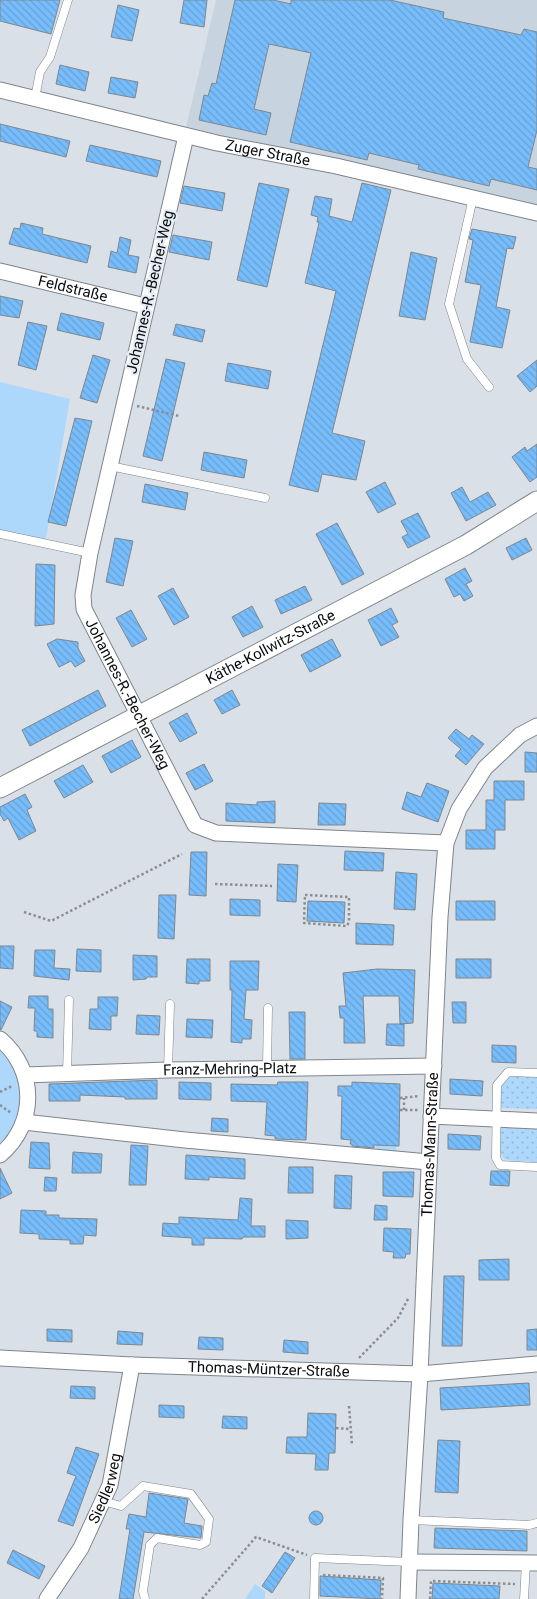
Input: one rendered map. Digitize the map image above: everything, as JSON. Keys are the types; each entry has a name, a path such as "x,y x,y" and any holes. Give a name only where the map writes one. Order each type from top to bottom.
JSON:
{"street":[{"name":"Zuger Straße","path":"0,90 186,136 336,166 537,213"},
{"name":"Johannes-R.-Becher-Weg","path":"186,136 90,553 83,595 84,609 195,825 208,831 225,833 446,843"},
{"name":"Feldstraße","path":"0,272 146,306"},
{"name":"Käthe-Kollwitz-Straße","path":"0,788 466,545 537,501"},
{"name":"Thomas-Mann-Straße","path":"408,1599 440,917 446,843 459,809 485,768 520,735 537,726"},
{"path":"0,1039 17,1057 25,1075 28,1098 24,1122 12,1144 0,1155"},
{"name":"Franz-Mehring-Platz","path":"25,1075 168,1070 434,1066"},
{"path":"432,1114 537,1121"},
{"path":"24,1122 184,1140 429,1162"},
{"name":"Thomas-Müntzer-Straße","path":"0,1358 132,1365 420,1374 537,1364"},
{"name":"Siedlerweg","path":"48,1599 81,1548 110,1486 132,1365"},
{"path":"410,1562 531,1563"}],"lane":[{"path":"35,98 40,72 50,57 68,0"},
{"path":"473,198 449,304 467,360 489,387"},
{"path":"110,466 265,498"},
{"path":"0,534 90,553"},
{"path":"67,1074 69,1000"},
{"path":"168,1070 170,1004"},
{"path":"267,1068 268,1008"},
{"path":"537,1073 508,1072 497,1085 496,1158 500,1165 537,1167"},
{"path":"103,1501 121,1506 143,1486 181,1492 190,1494 210,1519 206,1542 200,1545 157,1538 150,1545 143,1591 145,1599"},
{"path":"411,1520 529,1525 537,1523"},
{"path":"314,1599 315,1558 410,1562"},
{"path":"524,1599 531,1563"}],"path":[{"path":"125,403 179,416"},
{"path":"24,912 51,921 182,854"},
{"path":"215,884 272,886"},
{"path":"305,895 349,897 349,922 346,926 304,923 305,895"},
{"path":"400,1098 432,1095"},
{"path":"404,1098 402,1110 432,1114"},
{"path":"345,1372 398,1318 410,1294"},
{"path":"349,1406 352,1445"},
{"path":"336,1428 350,1429"},
{"path":"202,1599 256,1537 315,1558"},
{"path":"315,1574 383,1578 382,1599"},
{"path":"430,1599 431,1581 515,1584"}],"shaded area":[{"path":"216,0 537,0 537,209 186,127"},
{"path":"0,382 70,399 45,544 0,534"},
{"path":"0,1046 12,1061 21,1091 19,1112 15,1122 10,1132 0,1143"},
{"path":"516,1075 537,1076 537,1109 501,1108 503,1083"},
{"path":"500,1126 537,1128 537,1162 515,1161 504,1158 500,1148"},
{"path":"376,1144 396,1145 397,1154 375,1152"},
{"path":"255,1584 265,1591 265,1599 245,1599"}],"building":[{"path":"0,0 60,0 51,34 0,21"},
{"path":"184,0 207,0 204,27 180,23"},
{"path":"235,0 273,0 291,4 291,0 390,0 444,12 443,18 521,35 524,29 537,32 537,130 528,167 537,169 537,190 491,179 489,186 418,169 419,165 369,153 367,160 290,142 311,53 269,44 254,109 271,113 266,135 199,120 204,95 208,96 212,83 216,84"},
{"path":"118,5 139,10 132,41 111,37"},
{"path":"60,65 89,72 85,91 56,84"},
{"path":"111,77 138,82 135,98 108,93"},
{"path":"0,124 70,141 66,157 0,141"},
{"path":"90,145 161,161 157,177 86,161"},
{"path":"259,183 289,189 267,287 237,280"},
{"path":"362,183 391,190 332,433 365,441 356,480 322,474 318,492 289,485 336,291 305,283 319,223 317,222 318,217 311,215 315,196 332,199 329,216 352,222"},
{"path":"184,186 225,193 222,211 180,203"},
{"path":"21,223 43,228 42,234 91,246 87,263 9,244 14,228 20,229"},
{"path":"472,229 516,237 513,249 507,248 496,307 510,310 502,348 470,342 481,285 465,282 473,240 469,239"},
{"path":"173,235 212,242 209,260 169,252"},
{"path":"120,237 131,240 128,255 139,257 136,273 108,267 111,251 117,253"},
{"path":"411,252 437,258 425,320 399,316"},
{"path":"0,296 23,301 19,318 0,315"},
{"path":"61,313 104,323 100,340 57,330"},
{"path":"28,322 47,326 36,370 18,365"},
{"path":"176,324 205,330 202,342 173,335"},
{"path":"93,355 110,360 97,403 80,398"},
{"path":"166,359 185,363 162,461 143,456"},
{"path":"537,360 537,386 530,392 517,376"},
{"path":"228,363 271,371 268,389 225,381"},
{"path":"75,418 92,421 66,526 48,522"},
{"path":"537,444 537,477 530,482 512,457 525,447 527,451"},
{"path":"204,452 247,460 244,478 201,470"},
{"path":"385,482 396,504 378,513 366,492"},
{"path":"145,484 188,493 185,510 142,502"},
{"path":"462,487 470,502 488,492 496,505 466,521 451,493"},
{"path":"418,513 430,537 408,548 402,537 408,534 401,521"},
{"path":"337,523 364,574 342,585 316,534"},
{"path":"115,538 133,541 123,586 106,582"},
{"path":"526,538 532,550 512,560 506,548"},
{"path":"36,564 55,565 54,624 35,626"},
{"path":"465,568 472,581 466,584 473,596 464,601 460,594 454,597 445,579"},
{"path":"305,586 312,600 281,614 275,600"},
{"path":"173,588 189,617 174,625 158,596"},
{"path":"252,606 263,627 243,637 232,617"},
{"path":"391,608 398,622 392,625 399,637 381,646 368,620"},
{"path":"131,610 147,639 132,647 116,618"},
{"path":"57,639 78,642 78,648 85,661 75,667 71,661 59,667 47,644"},
{"path":"332,639 341,656 310,672 301,655"},
{"path":"98,690 106,706 30,746 22,730"},
{"path":"232,690 240,705 222,714 214,700"},
{"path":"187,713 197,733 180,742 169,723"},
{"path":"456,729 469,739 472,735 484,744 466,765 455,756 461,749 448,738"},
{"path":"132,740 141,757 111,773 102,756"},
{"path":"525,752 537,753 537,772 525,772"},
{"path":"204,764 213,781 195,790 186,773"},
{"path":"83,765 93,782 64,798 54,781"},
{"path":"494,781 524,781 524,800 505,800 505,830 495,830 495,849 466,849 466,830 486,830 486,800 494,800"},
{"path":"427,783 449,791 438,822 402,809 407,792 421,797"},
{"path":"25,794 32,807 27,810 36,831 19,840 8,818 4,821 0,814 0,807"},
{"path":"275,801 275,823 226,821 226,803 257,805 257,802"},
{"path":"319,803 346,804 345,825 318,825"},
{"path":"345,851 384,853 383,871 344,870"},
{"path":"191,852 207,852 206,896 189,895"},
{"path":"278,864 298,865 296,902 277,901"},
{"path":"396,872 417,874 415,910 394,909"},
{"path":"159,895 176,895 174,939 158,938"},
{"path":"230,899 260,900 260,916 230,915"},
{"path":"308,901 345,902 344,923 307,921"},
{"path":"456,901 495,901 495,920 456,920"},
{"path":"356,923 394,925 393,945 356,944"},
{"path":"0,946 14,946 13,969 0,968"},
{"path":"77,949 101,950 101,972 76,971"},
{"path":"35,950 55,950 54,968 70,969 69,980 34,976"},
{"path":"133,955 157,956 157,977 133,980"},
{"path":"187,959 210,959 210,981 199,981 199,984 186,983"},
{"path":"456,959 491,959 491,978 456,978"},
{"path":"230,961 259,961 258,990 246,990 244,1019 252,1020 251,1039 242,1039 242,1043 231,1042 232,990 230,990"},
{"path":"377,969 415,970 413,1023 400,1024 399,996 363,996 365,1043 344,1043 344,1018 340,1018 339,1006 346,1006 343,973"},
{"path":"29,996 48,996 48,1009 53,1009 53,1038 37,1037 37,1031 34,1031 35,1008 28,1008"},
{"path":"98,997 118,997 117,1016 111,1016 111,1030 89,1029 90,1009 98,1009"},
{"path":"0,1001 12,1007 1,1030 0,1030"},
{"path":"452,1002 466,1002 466,1023 453,1023"},
{"path":"289,1012 305,1012 305,1059 290,1059"},
{"path":"137,1015 160,1016 159,1035 136,1034"},
{"path":"187,1019 213,1020 212,1038 186,1037"},
{"path":"387,1024 404,1024 404,1046 386,1045"},
{"path":"492,1045 516,1046 516,1063 492,1062"},
{"path":"450,1079 483,1081 482,1096 450,1094"},
{"path":"157,1080 157,1099 125,1099 125,1097 80,1095 80,1101 49,1101 49,1084"},
{"path":"179,1082 211,1083 211,1100 179,1099"},
{"path":"278,1082 308,1082 306,1140 275,1139 275,1136 265,1135 267,1102 231,1101 231,1084 277,1085"},
{"path":"352,1082 400,1084 399,1146 374,1145 374,1148 352,1146 350,1144 351,1140 341,1139 342,1096 338,1096 338,1086 352,1086"},
{"path":"212,1118 228,1119 228,1132 211,1131"},
{"path":"448,1134 481,1136 480,1150 448,1149"},
{"path":"31,1142 49,1143 50,1169 29,1168"},
{"path":"131,1145 148,1146 146,1185 129,1185"},
{"path":"73,1152 102,1154 101,1173 72,1173"},
{"path":"186,1155 245,1159 245,1179 209,1177 209,1180 185,1179"},
{"path":"289,1167 313,1167 313,1193 288,1193"},
{"path":"0,1168 12,1193 0,1199"},
{"path":"491,1171 510,1171 509,1186 490,1185"},
{"path":"383,1172 414,1172 413,1197 383,1196"},
{"path":"335,1175 352,1176 351,1209 334,1208"},
{"path":"45,1177 57,1178 56,1191 44,1191"},
{"path":"240,1198 252,1199 251,1226 265,1226 265,1237 243,1237 242,1239 204,1238 204,1245 192,1245 192,1238 162,1236 163,1223 179,1224 179,1217 238,1220"},
{"path":"375,1205 387,1206 387,1220 374,1220"},
{"path":"21,1210 46,1211 46,1215 59,1215 59,1218 97,1219 96,1236 84,1235 83,1244 70,1244 70,1240 39,1239 39,1234 20,1233"},
{"path":"286,1220 308,1221 308,1238 286,1239"},
{"path":"384,1228 411,1229 410,1254 406,1254 405,1258 393,1258 394,1252 383,1251"},
{"path":"509,1259 509,1280 479,1280 479,1260"},
{"path":"444,1276 464,1276 462,1346 442,1346"},
{"path":"47,1329 72,1330 72,1342 47,1341"},
{"path":"537,1329 537,1350 527,1350 527,1330"},
{"path":"118,1331 143,1333 142,1345 117,1344"},
{"path":"199,1337 223,1338 223,1350 198,1349"},
{"path":"284,1340 308,1342 308,1354 283,1352"},
{"path":"529,1383 530,1405 441,1410 440,1388"},
{"path":"71,1386 95,1387 95,1399 70,1398"},
{"path":"159,1405 184,1406 184,1418 159,1417"},
{"path":"308,1413 336,1414 335,1453 329,1453 328,1470 315,1470 316,1454 286,1453 287,1437 307,1437"},
{"path":"223,1416 247,1417 247,1429 222,1428"},
{"path":"438,1440 460,1441 458,1493 435,1492"},
{"path":"76,1447 99,1454 73,1526 58,1521 76,1476 67,1473"},
{"path":"149,1493 188,1499 184,1523 202,1526 201,1538 144,1532 133,1599 119,1599 130,1529 126,1529 129,1514 146,1517"},
{"path":"313,1511 319,1511 323,1518 319,1525 313,1525 309,1521 309,1515"},
{"path":"435,1528 527,1531 527,1551 434,1548"},
{"path":"13,1550 45,1566 39,1579 7,1563"},
{"path":"285,1552 295,1558 272,1593 262,1586"},
{"path":"320,1576 381,1580 380,1599 320,1596"},
{"path":"433,1583 500,1586 499,1599 432,1599"}]}
